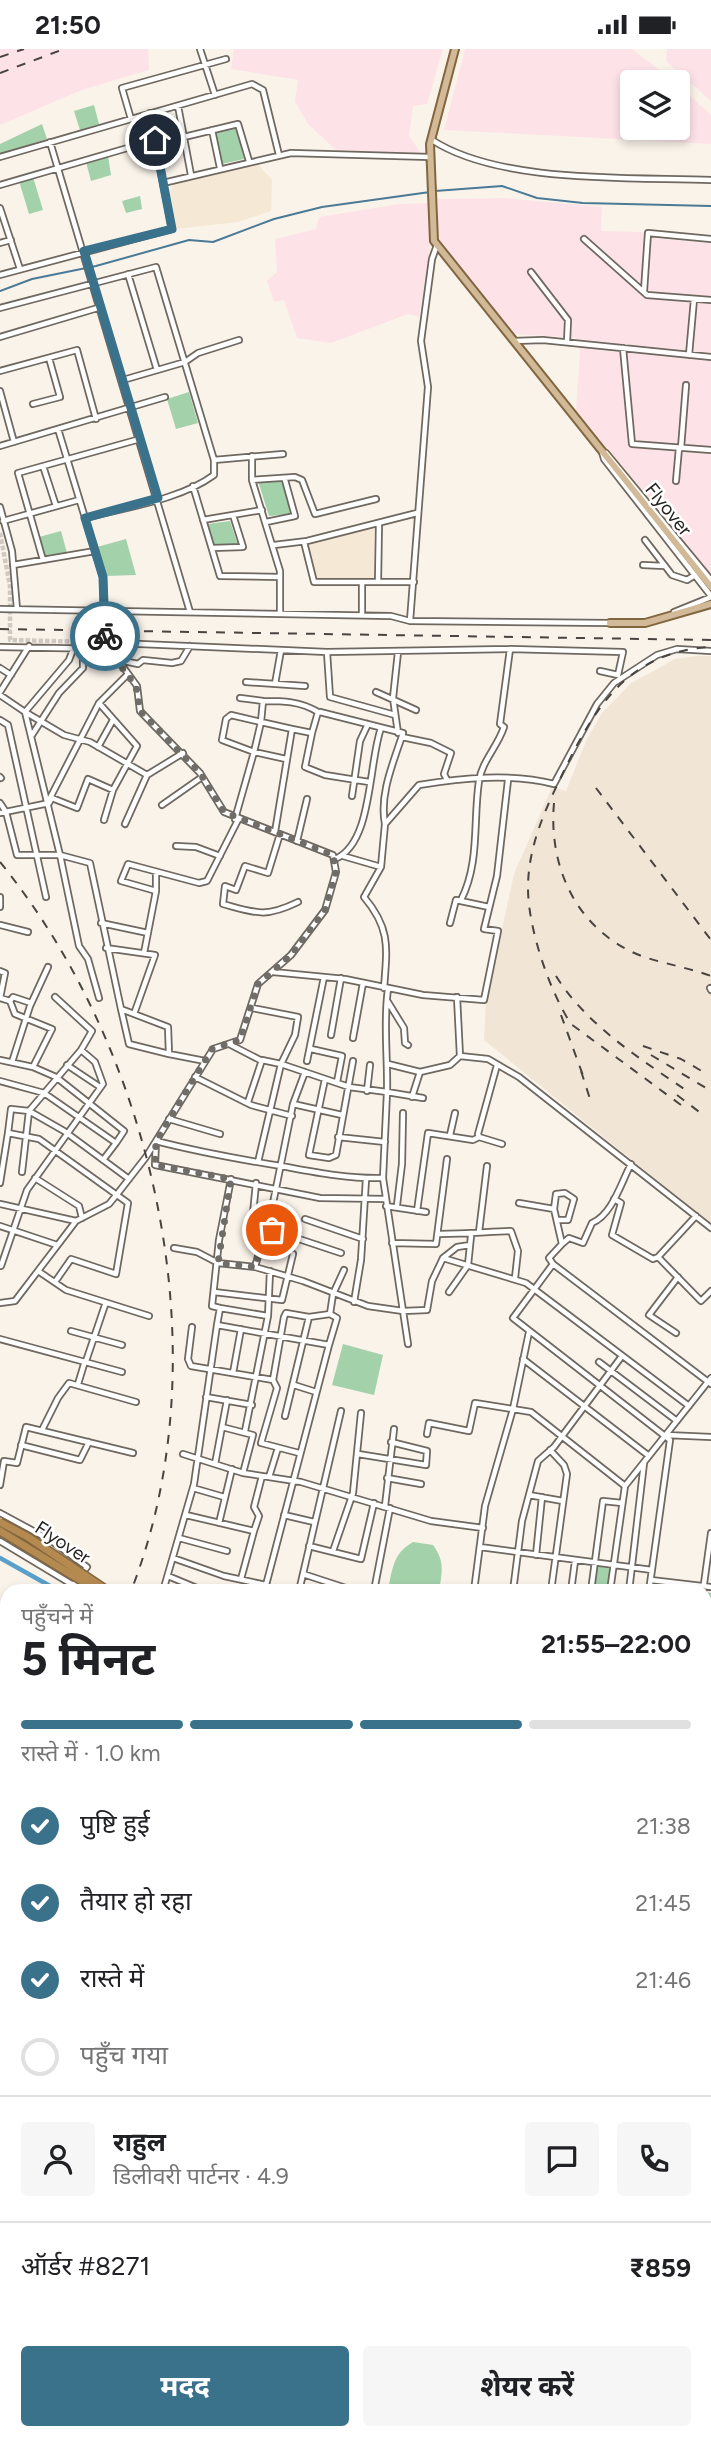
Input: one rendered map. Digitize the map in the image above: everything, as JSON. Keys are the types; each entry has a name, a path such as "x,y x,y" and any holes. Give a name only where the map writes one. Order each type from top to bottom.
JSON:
{"highway":[{"name":"Flyover","path":"0,1522 28,1537 98,1584"},
{"name":"Flyover","path":"0,1531 87,1584"}],"main road":[{"path":"437,245 432,230 432,140 457,49"},
{"name":"Flyover","path":"437,245 711,587"},
{"path":"614,624 645,623 711,604"}],"street":[{"path":"200,49 215,95"},
{"path":"131,119 122,88 226,59"},
{"path":"0,157 252,84 260,86 279,155"},
{"path":"177,106 191,175"},
{"path":"0,275 172,229 150,113"},
{"path":"184,137 238,124 249,161"},
{"path":"212,130 220,168"},
{"path":"0,185 155,140"},
{"path":"432,140 445,148 510,170 711,180"},
{"path":"50,142 141,439 190,612"},
{"path":"163,183 279,155 431,157"},
{"path":"0,208 20,269"},
{"path":"644,292 648,233 711,239"},
{"path":"584,239 648,295 711,300"},
{"path":"0,243 10,240"},
{"path":"410,621 428,387 421,341 432,259 437,245"},
{"path":"0,308 156,267 214,460 214,475 193,486 158,498 85,518"},
{"path":"531,272 568,320 567,342"},
{"path":"128,274 157,370"},
{"path":"689,355 694,299"},
{"path":"0,337 101,307"},
{"path":"123,380 185,362 198,353 239,340"},
{"path":"513,342 567,342 711,357"},
{"path":"623,348 632,444 711,450"},
{"path":"0,371 77,350 96,419"},
{"path":"33,404 60,397 50,358"},
{"path":"676,481 686,385"},
{"path":"0,391 14,442"},
{"path":"0,446 165,397"},
{"path":"0,1303 15,1301 76,1221 109,1204 156,1141 212,1049 232,1045 240,1040 258,984 291,955 325,910 336,872 333,855 236,819 224,812 183,753 140,711 136,686 105,642 103,577 58,429"},
{"path":"43,560 18,473 141,439"},
{"path":"214,460 284,454"},
{"path":"0,609 362,615 391,616 410,621 614,624 667,615 711,596 604,459 604,454 609,454 711,580"},
{"path":"252,456 252,480 274,545 280,577 280,614"},
{"path":"43,466 55,506"},
{"path":"252,480 285,480 296,477 302,480 315,514 376,499"},
{"path":"266,522 295,516 285,480"},
{"path":"193,486 220,576 280,577"},
{"path":"4,520 79,500"},
{"path":"0,507 13,565 17,610"},
{"path":"203,520 262,510"},
{"path":"274,545 304,542 417,513"},
{"path":"212,548 243,547 233,515"},
{"path":"378,582 379,523"},
{"path":"645,540 672,575 687,580 695,575"},
{"path":"304,542 314,582 414,582"},
{"path":"13,565 95,551"},
{"path":"643,565 665,566"},
{"path":"362,582 362,615"},
{"path":"94,642 327,652 510,649 623,652 618,675 600,671"},
{"path":"29,646 0,694 25,712 78,741 98,747 125,765 147,775"},
{"path":"115,659 138,664 143,660 172,663 181,661 190,646"},
{"path":"0,647 108,649"},
{"path":"25,712 69,660 74,647"},
{"path":"31,735 83,668 83,647"},
{"path":"461,900 473,858 479,778 504,727 500,724 510,649"},
{"path":"385,824 419,785 479,778 537,780 554,784 597,704 614,683 657,655 677,649 711,651"},
{"path":"275,684 281,650"},
{"path":"327,652 330,697 395,715"},
{"path":"398,652 393,698 400,735 388,777 383,813 385,824 381,867 364,897 375,909 377,921 388,938 384,1015 388,1064 383,1178 402,1289 408,1344"},
{"path":"0,668 11,675"},
{"path":"49,800 99,703 109,689 128,674"},
{"path":"246,682 305,686"},
{"path":"376,692 416,710"},
{"path":"240,698 307,706 317,712 305,767 326,775 369,782"},
{"path":"156,891 121,881 128,864 199,883 207,881 236,819 261,722 263,701"},
{"path":"99,703 137,746 113,790 104,820"},
{"path":"25,712 49,800 79,946 88,959 99,998"},
{"path":"320,712 431,743 451,753 444,774 447,780"},
{"path":"286,759 254,752 222,740 226,719 231,715 312,733"},
{"path":"98,747 113,719"},
{"path":"0,720 8,725 46,897"},
{"path":"352,796 360,741 368,724"},
{"path":"335,859 343,856 362,830 374,748 381,728"},
{"path":"292,729 277,833 268,873 245,866 236,890 225,886 223,904 246,913 271,913 298,901"},
{"path":"125,824 147,775 183,753"},
{"path":"162,805 202,777"},
{"path":"3,812 49,800 77,809 88,779 113,790"},
{"path":"272,972 341,978 386,989 484,1000 498,931 484,929 497,876 508,780"},
{"path":"298,841 307,799"},
{"path":"0,803 17,855 60,855 90,863 106,948 129,1044 205,1061"},
{"path":"176,846 196,847 220,856"},
{"path":"343,856 381,867"},
{"path":"144,953 156,891 156,872"},
{"path":"0,897 0,907"},
{"path":"450,923 456,900 489,907"},
{"path":"101,923 148,933"},
{"path":"0,925 28,932"},
{"path":"106,948 155,955 134,1014"},
{"path":"12,1062 31,1003 48,967"},
{"path":"0,971 5,973 0,998 10,1001"},
{"path":"307,1061 324,977"},
{"path":"331,1035 341,978"},
{"path":"353,1038 363,983"},
{"path":"10,1001 13,997 31,1003"},
{"path":"22,1173 29,1111 81,1050 92,1031 55,997"},
{"path":"387,997 404,1028 405,1043 408,1045"},
{"path":"457,997 460,1056"},
{"path":"10,1001 12,1012 51,1029 33,1067"},
{"path":"252,1008 298,1017 295,1035 281,1064 268,1111 258,1163"},
{"path":"121,1009 168,1027 169,1054"},
{"path":"232,1045 262,1061 281,1064 349,1087 423,1098"},
{"path":"311,1049 342,1056 337,1082"},
{"path":"1,1266 19,1207 35,1178 103,1083 99,1070 81,1050"},
{"path":"388,1064 401,1063 403,1070 420,1072 450,1065 460,1056 488,1059 519,1077 711,1228"},
{"path":"0,1060 33,1067 56,1077 124,1131 103,1160"},
{"path":"248,1102 262,1061"},
{"path":"325,1079 309,1155 329,1158 336,1155 353,1061"},
{"path":"67,1065 100,1087"},
{"path":"367,1091 370,1065"},
{"path":"479,1137 488,1091 497,1065"},
{"path":"256,1183 254,1226 268,1228 293,1104 305,1072"},
{"path":"412,1097 420,1072"},
{"path":"195,1077 268,1111 292,1117"},
{"path":"0,1081 32,1087 44,1093 116,1143"},
{"path":"293,1104 342,1115"},
{"path":"0,1183 11,1109 29,1111 68,1134 129,1179"},
{"path":"397,1205 402,1164 403,1113"},
{"path":"450,1136 455,1113"},
{"path":"169,1119 220,1134"},
{"path":"418,1211 428,1133 473,1140 479,1137 502,1145"},
{"path":"0,1135 39,1139 118,1193 128,1203 116,1274 71,1259 55,1282"},
{"path":"338,1137 385,1142"},
{"path":"156,1141 258,1163 383,1178"},
{"path":"156,1141 155,1165 256,1183 320,1198 363,1199 426,1212"},
{"path":"392,1243 435,1245 440,1234 447,1159"},
{"path":"611,1584 625,1486 710,1381 553,1264 549,1258 569,1238 583,1243 592,1223 600,1220 614,1199 631,1164"},
{"path":"479,1232 487,1166"},
{"path":"35,1178 79,1206 82,1218"},
{"path":"354,1302 363,1239 366,1178"},
{"path":"231,1179 212,1306 268,1316"},
{"path":"558,1220 568,1220 574,1199 565,1193 556,1194 554,1209 562,1244"},
{"path":"614,1199 621,1203 612,1235 653,1259 658,1257 696,1216"},
{"path":"519,1203 554,1209"},
{"path":"0,1204 76,1221"},
{"path":"305,1219 363,1239"},
{"path":"0,1226 57,1245"},
{"path":"255,1267 264,1234 272,1230 341,1253"},
{"path":"440,1234 471,1235 479,1232 511,1231 518,1251 515,1277"},
{"path":"449,1292 468,1265 471,1235"},
{"path":"174,1248 197,1252 218,1263 255,1267 287,1276 354,1302 403,1311 427,1310 432,1281 443,1258 457,1247 470,1245"},
{"path":"214,1292 282,1300 293,1254"},
{"path":"658,1257 701,1301 711,1291"},
{"path":"443,1258 515,1277 689,1406"},
{"path":"553,1264 513,1318 670,1440 650,1584"},
{"path":"330,1314 333,1294 344,1270"},
{"path":"38,1271 66,1290 149,1316"},
{"path":"245,1431 268,1316 270,1272"},
{"path":"676,1333 649,1315 678,1277"},
{"path":"78,1384 105,1305"},
{"path":"165,1584 193,1488 220,1308"},
{"path":"266,1584 337,1318 330,1314 309,1317 286,1313 273,1380 277,1388 261,1443 299,1453"},
{"path":"285,1416 309,1317"},
{"path":"217,1325 329,1345"},
{"path":"192,1327 188,1359 191,1366 273,1380"},
{"path":"233,1373 241,1329"},
{"path":"71,1331 122,1345"},
{"path":"475,1584 485,1506 513,1409 529,1332"},
{"path":"0,1339 122,1371"},
{"path":"514,1584 529,1495 538,1461 562,1437 622,1356"},
{"path":"523,1359 649,1456"},
{"path":"599,1362 677,1421"},
{"path":"42,1430 69,1383 136,1402"},
{"path":"294,1385 317,1392"},
{"path":"206,1397 252,1405"},
{"path":"215,1464 227,1400"},
{"path":"427,1434 429,1423 469,1431 475,1403 531,1412 625,1486"},
{"path":"301,1584 341,1411"},
{"path":"333,1551 351,1496 361,1413"},
{"path":"0,1485 4,1461 17,1463 26,1427 133,1453"},
{"path":"222,1427 253,1435 243,1472"},
{"path":"375,1584 388,1507 388,1457 394,1429"},
{"path":"666,1435 711,1437"},
{"path":"21,1445 80,1460 89,1442"},
{"path":"358,1454 426,1465 429,1457 427,1451 413,1445 391,1442"},
{"path":"269,1477 278,1448"},
{"path":"550,1451 564,1465 566,1474 552,1584"},
{"path":"183,1454 243,1472 351,1496 431,1521 483,1528"},
{"path":"630,1584 644,1462"},
{"path":"219,1523 232,1469"},
{"path":"241,1579 259,1515 254,1507 262,1476"},
{"path":"387,1478 421,1484"},
{"path":"193,1488 224,1497"},
{"path":"529,1495 563,1501"},
{"path":"536,1555 542,1497"},
{"path":"592,1584 603,1501 622,1503"},
{"path":"309,1546 361,1559 373,1503"},
{"path":"0,1513 50,1540 87,1567 74,1584"},
{"path":"284,1514 314,1522"},
{"path":"186,1515 254,1531"},
{"path":"705,1584 711,1533"},
{"path":"179,1538 227,1551"},
{"path":"0,1541 71,1584"},
{"path":"480,1547 652,1570"},
{"path":"173,1558 262,1584"},
{"path":"571,1584 575,1560"},
{"path":"303,1574 334,1584"},
{"path":"168,1576 187,1584"},
{"path":"651,1580 675,1584"}],"shaded area":[{"path":"0,49 148,49 149,70 82,90 0,125"},
{"path":"234,49 443,49 427,104 413,106 409,136 421,153 337,151 308,124 295,102 298,80 231,69"},
{"path":"465,49 632,49 659,70 620,70 620,139 444,130"},
{"path":"667,49 711,49 711,101 690,82 690,70 676,70 666,61"},
{"path":"690,96 711,115 711,144 635,140 690,140"},
{"path":"257,163 272,180 271,211 238,222 176,229 170,192 173,184"},
{"path":"505,198 602,207 601,231 642,232 654,238 711,243 711,577 576,410 580,351 576,338 512,334 438,239 438,199"},
{"path":"428,203 430,253 419,317 408,314 331,343 297,338 284,300 274,302 267,281 277,272 275,239 316,229 319,217 399,204"},
{"path":"374,527 374,579 316,579 307,544"},
{"path":"711,656 711,1224 484,1040 486,1002 514,874 552,787 566,791 587,739 602,713 630,684 675,659"}],"green space":[{"path":"94,105 99,124 80,130 74,111"},
{"path":"42,124 47,139 0,154 0,144"},
{"path":"236,126 244,159 222,164 215,131"},
{"path":"108,156 111,175 91,181 86,162"},
{"path":"33,177 43,210 29,214 19,181"},
{"path":"140,196 142,209 126,213 122,201"},
{"path":"189,392 198,423 176,429 167,399"},
{"path":"258,481 282,482 293,514 269,516"},
{"path":"230,521 238,545 214,544 208,524"},
{"path":"61,531 67,553 45,557 39,537"},
{"path":"126,539 136,575 105,576 97,547"},
{"path":"343,1344 383,1355 374,1395 332,1385"},
{"path":"413,1542 433,1545 442,1567 440,1584 389,1584 397,1557"},
{"path":"597,1566 611,1569 609,1584 594,1584"}],"waterway":[{"path":"435,191 502,186 537,198 583,203 711,206"},
{"path":"0,291 32,279 96,266 189,240 213,242 274,219 322,207 430,192"},
{"path":"0,1558 46,1584"}],"tunnel":[{"path":"0,533 10,586 10,640 94,642"}],"railway":[{"path":"0,57 24,49"},
{"path":"0,73 64,49"},
{"path":"0,629 711,640"},
{"path":"681,1105 571,1024 555,994 541,958 528,888 534,845 549,803 573,752 600,708 634,673 655,660 708,647"},
{"path":"596,788 711,940"},
{"path":"554,803 556,852 572,896 585,915 621,946 644,957 711,976"},
{"path":"0,862 54,939 99,1024 134,1115 159,1211 171,1308 171,1405 158,1500 133,1584"},
{"path":"556,976 583,1011 599,1026 690,1093"},
{"path":"561,1015 585,1081"},
{"path":"643,1046 681,1059 705,1073"},
{"path":"651,1055 711,1091"},
{"path":"581,1071 592,1105"},
{"path":"677,1095 702,1114"}],"way so far":[{"path":"105,636 108,649 136,686 140,711 200,773 224,812 235,819 333,855 335,859 336,872 325,910 291,955 258,984 250,1016 240,1040 232,1045 212,1049 156,1141 155,1165 191,1174 231,1179 221,1226 218,1263 255,1267 264,1234 272,1230"}],"route":[{"path":"105,636 103,577 85,518 158,498 84,251 172,229 155,140"}]}
